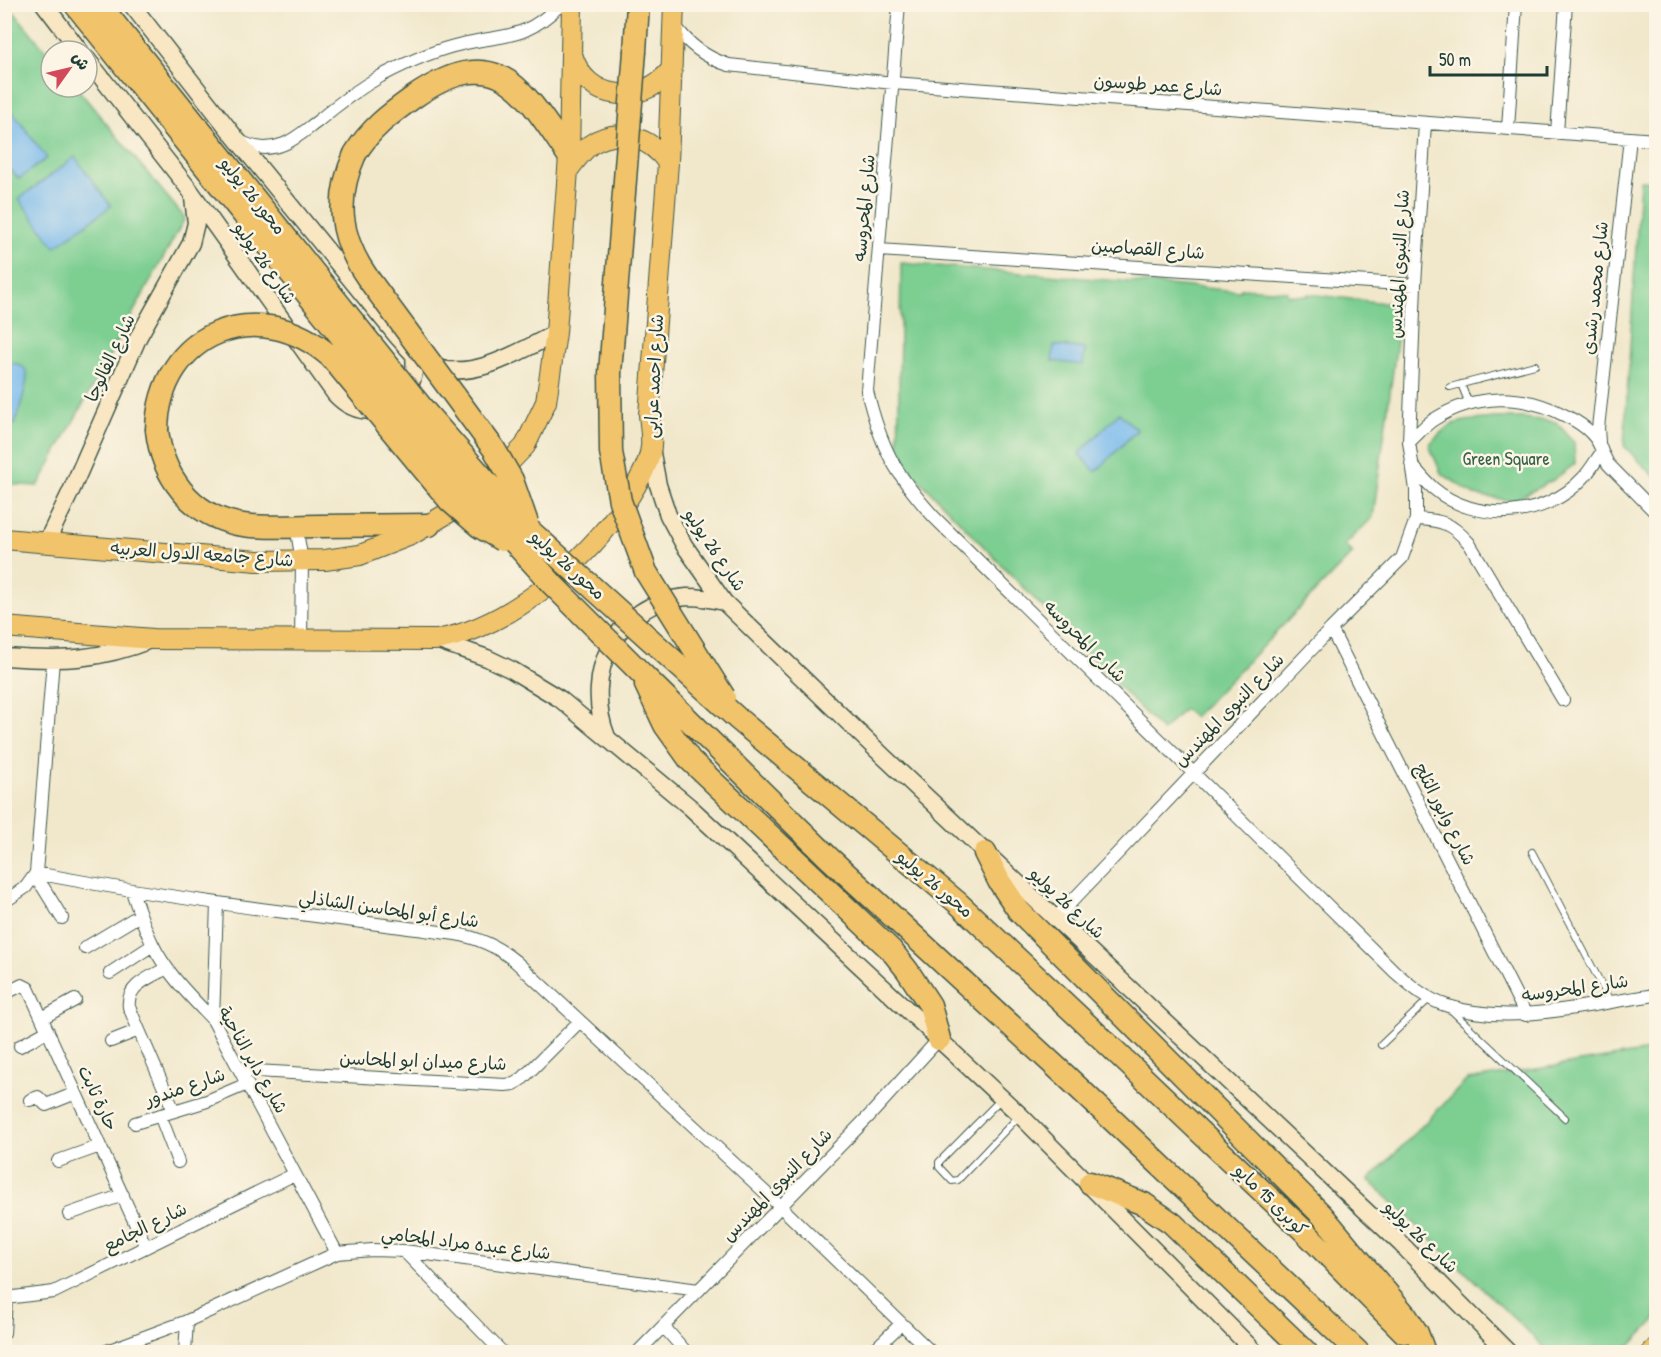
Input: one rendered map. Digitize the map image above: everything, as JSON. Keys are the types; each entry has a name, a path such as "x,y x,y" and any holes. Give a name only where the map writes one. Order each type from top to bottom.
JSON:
{"highway":[{"name":"محور 26 يوليو","path":"75,4 445,466 524,539 958,903 1115,1051"},
{"name":"محور 26 يوليو","path":"99,4 457,451 524,539 553,585 828,857 1067,1077 1358,1353"},
{"path":"638,4 610,373 611,452 620,501 646,572 738,719"},
{"path":"429,525 238,524 217,517 186,496 169,472 159,445 157,430 160,400 172,373 181,360 204,340 232,328 247,326 263,325 292,332 313,343 331,357 437,486 464,514 492,534 524,539 519,496 494,449 367,277 350,249 345,233 342,200 348,169 355,154 374,128 420,94 450,76 474,72 498,76 519,89 528,98 569,163"},
{"path":"643,675 665,725 690,760 873,932 908,970 930,1005 939,1039"},
{"path":"985,853 999,881 1019,911 1322,1215 1406,1316 1418,1333 1424,1353"},
{"name":"كوبرى 15 مايو","path":"1115,1051 1302,1229 1424,1353"},
{"path":"1090,1184 1137,1200 1172,1223 1306,1353"}],"main road":[{"path":"44,4 71,39"},
{"path":"429,525 479,490 525,446 546,402 556,333 569,163 572,4"},
{"path":"131,5 234,136 414,355 430,366 469,370 508,357 556,333"},
{"name":"شارع احمد عرابى","path":"435,640 456,637 503,614 549,584 590,546 625,503 640,479 651,448 649,415 668,163 674,13"},
{"path":"571,48 574,59 586,77 603,90 614,94 636,94 646,91 656,86 671,70"},
{"name":"شارع 26 يوليو","path":"99,75 189,189 341,401 367,411 394,404 412,383 414,355"},
{"path":"569,163 589,146 607,137 617,136 627,136 646,142 662,154 668,163"},
{"name":"شارع الفالوجا","path":"46,543 139,336 191,243 196,213 189,189"},
{"name":"شارع 26 يوليو","path":"651,448 658,485 668,515 684,545 724,602 985,853 1401,1244 1508,1353"},
{"name":"شارع جامعه الدول العربيه","path":"4,539 257,561 302,561 360,555 429,525"},
{"path":"608,740 597,703 597,684 605,656 620,632 642,613 668,601 686,597 724,602"},
{"path":"4,627 153,639 435,640 488,658 528,679 560,699 690,807 1020,1115 1255,1353"},
{"path":"4,657 53,660 104,655 153,639"},
{"path":"1652,1353 1656,1348"}],"street":[{"path":"234,136 243,142 263,148 283,145 359,89 399,67 461,44 521,33 544,21 561,4"},
{"name":"شارع المحروسه","path":"899,4 867,391 876,426 890,460 910,490 934,517 1193,774 1395,972 1419,992 1447,1006 1478,1013 1526,1015 1656,995"},
{"path":"1508,129 1516,4"},
{"path":"1557,133 1566,4"},
{"name":"شارع عمر طوسون","path":"674,13 680,32 697,49 718,62 729,65 893,83 1656,140"},
{"name":"شارع النبوى المهندس","path":"1409,442 1415,285 1425,124"},
{"name":"شارع محمد رشدى","path":"1600,447 1598,428 1630,138"},
{"name":"شارع القصاصين","path":"879,250 1415,285"},
{"path":"1600,447 1583,479 1557,499 1526,510 1494,513 1461,505 1433,488 1411,464 1409,442 1431,421 1459,407 1488,399 1519,399 1549,407 1576,422 1600,447 1608,464 1656,513"},
{"name":"شارع النبوى المهندس","path":"1055,919 1331,629 1402,558 1416,519 1416,490 1411,464"},
{"path":"1416,519 1438,520 1456,528 1469,543 1563,700"},
{"path":"296,526 302,561 301,640"},
{"name":"شارع وابور الثلج","path":"1331,629 1526,1015"},
{"path":"7,897 26,887 35,875 53,660"},
{"path":"35,875 62,918"},
{"name":"شارع أبو المحاسن الشاذلي","path":"35,875 217,904 456,934 475,938 504,952 781,1206 931,1353"},
{"name":"شارع داير الناحية","path":"132,891 153,945 185,991 213,1020 337,1253"},
{"path":"213,1020 217,904"},
{"path":"85,948 140,915"},
{"path":"110,972 153,945"},
{"path":"167,968 137,986 129,995 129,1007 174,1111"},
{"name":"حارة ثابت","path":"4,994 22,985 27,987 146,1247"},
{"path":"42,1018 75,1000"},
{"name":"شارع ميدان ابو المحاسن","path":"240,1070 514,1084 580,1022"},
{"path":"111,1041 139,1030"},
{"path":"20,1046 48,1031"},
{"name":"شارع النبوى المهندس","path":"638,1353 871,1114 939,1039"},
{"name":"شارع مندور","path":"135,1123 207,1101 247,1084"},
{"path":"30,1100 38,1097 45,1105 76,1093"},
{"path":"160,1115 178,1162"},
{"path":"58,1161 100,1146"},
{"name":"شارع الجامع","path":"6,1298 54,1292 295,1174"},
{"path":"69,1214 123,1195"},
{"name":"شارع عبده مراد المحامي","path":"104,1353 186,1321 337,1253 372,1250 404,1251 699,1290"},
{"path":"404,1251 502,1353"},
{"path":"4,1265 6,1298 4,1333"},
{"path":"185,1353 186,1321"},
{"path":"872,1353 901,1324"},
{"path":"663,1327 686,1353"}],"lane":[{"path":"1450,387 1535,365"},
{"path":"1461,384 1469,404"},
{"path":"1532,852 1610,1001"},
{"path":"1381,1045 1430,998"},
{"path":"1447,1006 1565,1118"},
{"path":"1002,1098 939,1162 940,1168 952,1181 958,1180 1020,1115"}],"green space":[{"path":"4,5 8,5 39,42 39,99 86,99 185,218 38,486 5,484"},
{"path":"1640,180 1656,181 1656,478 1624,446"},
{"path":"901,263 1240,291 1241,288 1287,291 1287,295 1307,296 1308,294 1402,305 1373,517 1345,545 1353,553 1194,717 1184,709 1162,731 898,458"},
{"name":"Green Square","path":"1524,418 1556,422 1574,442 1575,464 1553,480 1513,501 1474,495 1441,473 1429,445 1444,430 1458,422"},
{"path":"1656,1050 1656,1319 1624,1352 1549,1352 1369,1180 1467,1080"}],"water":[{"path":"9,107 47,158 19,179 5,165 5,110"},
{"path":"75,157 111,206 55,247 19,199"},
{"path":"1054,345 1085,349 1083,365 1052,361"},
{"path":"13,363 24,368 27,379 15,424 5,431 5,368"},
{"path":"1119,413 1137,430 1096,472 1079,454"}]}
